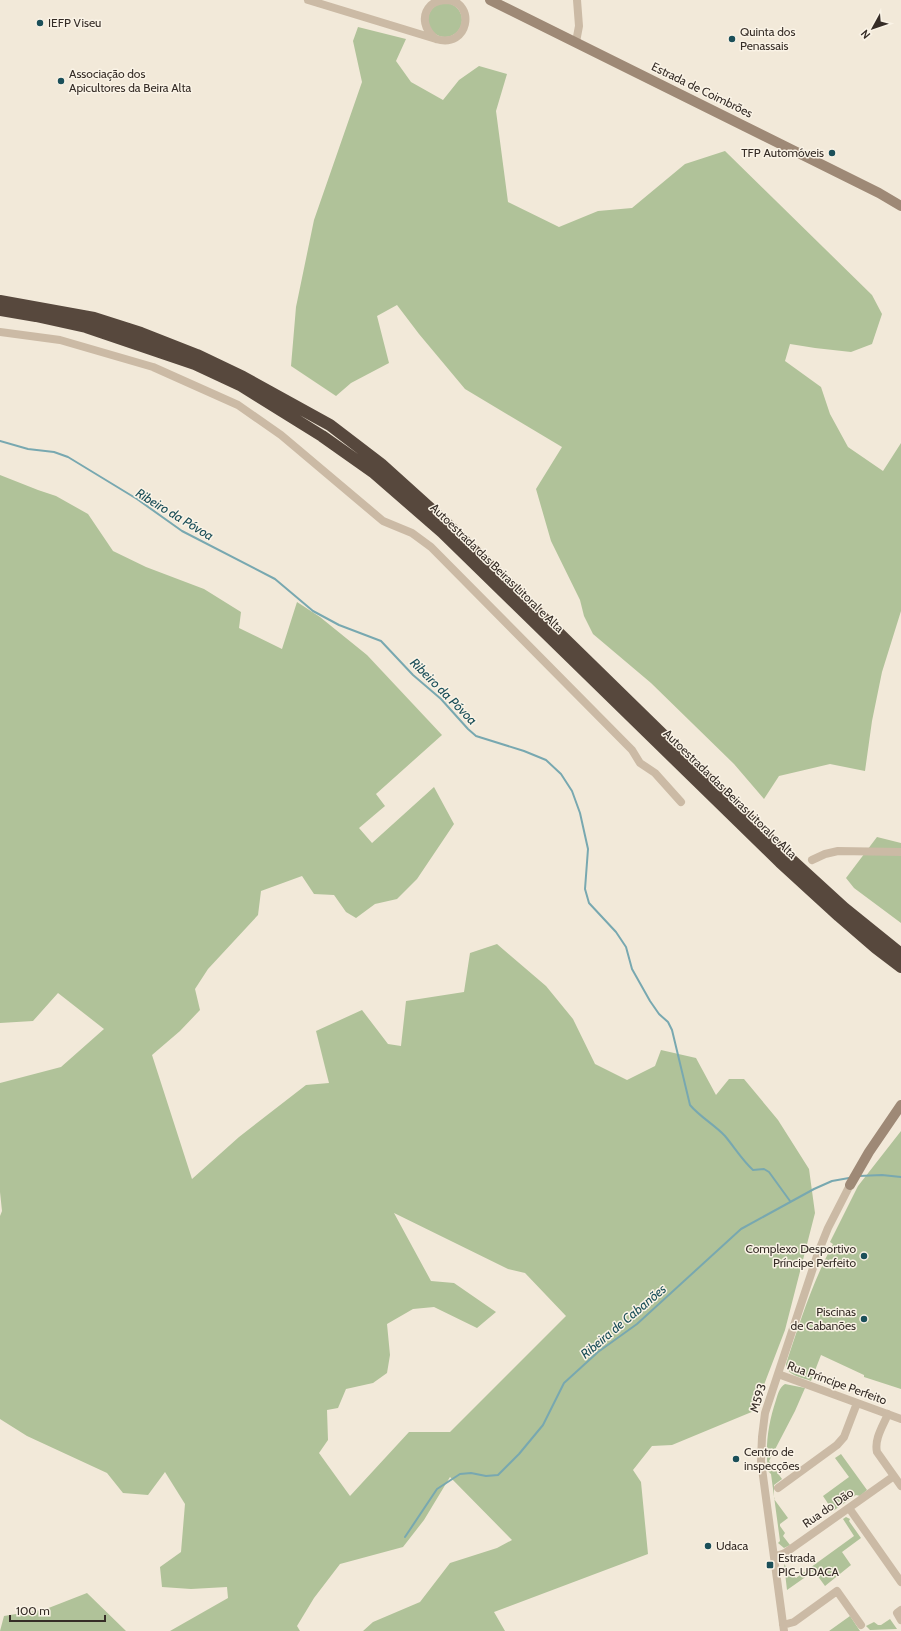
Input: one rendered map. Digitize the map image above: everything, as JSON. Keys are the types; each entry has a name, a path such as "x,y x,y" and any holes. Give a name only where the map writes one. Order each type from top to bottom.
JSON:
{"highway":[{"name":"Autoestrada das Beiras Litoral e Alta","path":"0,301 94,318 141,333 197,355 243,377 330,425 382,464 422,501 786,855 844,908 901,954"},
{"name":"Autoestrada das Beiras Litoral e Alta","path":"0,310 86,327 195,364 240,385 322,436 373,472 442,532 780,862 838,916 901,967"}],"street":[{"path":"308,0 436,39 450,41 461,34 466,22 463,9 458,4 452,1 438,1 428,9 425,15 425,23 427,29 436,39"},
{"name":"Estrada de Coimbrões","path":"490,0 879,192 901,206"},
{"path":"576,42 580,26 577,0"},
{"path":"411,31 425,23"},
{"path":"0,332 60,340 153,367 238,405 275,430 383,521 412,533 431,547 632,750 640,763 655,773 681,802"},
{"path":"812,860 825,854 838,851 901,852"},
{"path":"850,1185 863,1162 901,1105"},
{"name":"M593","path":"783,1628 762,1461 762,1437 765,1413 821,1246 828,1228 850,1185"},
{"name":"Rua Príncipe Perfeito","path":"778,1374 901,1419"},
{"path":"778,1488 837,1445 844,1437 857,1403"},
{"name":"Rua Príncipe Perfeito","path":"888,1414 876,1442 876,1447 877,1452 901,1486"},
{"name":"Rua do Dão","path":"774,1557 785,1553 894,1476"},
{"path":"849,1508 901,1582"},
{"path":"783,1628 794,1622 837,1591 862,1626"},
{"path":"901,1610 896,1613 901,1620"}],"green space":[{"path":"445,3 457,8 462,20 457,32 445,37 433,32 428,20 433,8"},
{"path":"358,27 406,39 396,61 411,82 443,100 459,80 479,66 507,74 496,111 508,202 559,227 598,211 632,208 685,164 725,151 872,295 882,314 872,344 851,352 790,344 785,361 821,387 830,414 848,447 883,471 901,443 901,611 882,672 872,721 865,771 830,764 779,776 764,799 734,764 651,683 593,634 584,616 580,600 551,541 536,489 562,447 465,389 397,305 377,316 389,363 351,383 336,396 291,366 296,307 314,220 362,82 353,41"},
{"path":"0,475 56,496 88,514 113,551 146,567 204,589 241,612 239,628 282,649 297,602 320,617 367,655 442,735 376,794 385,806 359,828 372,843 434,787 454,824 417,879 397,899 375,904 356,918 346,912 334,895 314,894 302,876 261,891 258,915 208,969 195,989 200,1010 180,1031 152,1055 192,1179 239,1137 306,1085 329,1083 316,1031 362,1010 388,1044 401,1046 406,1001 464,992 470,953 497,944 546,986 573,1019 595,1064 627,1080 655,1066 661,1050 696,1058 716,1095 729,1079 744,1079 778,1120 809,1169 815,1213 785,1330 754,1411 672,1445 652,1446 633,1470 641,1482 648,1554 494,1612 505,1631 363,1631 373,1622 420,1602 450,1563 497,1548 512,1540 450,1477 424,1520 403,1547 340,1564 314,1598 297,1626 300,1631 170,1631 228,1598 227,1587 191,1589 162,1587 160,1567 181,1552 185,1504 165,1472 148,1495 123,1493 107,1473 27,1436 0,1419 0,1216 2,1211 0,1192 0,1083 61,1067 104,1029 58,993 33,1021 0,1023","holes":["394,1213 508,1269 525,1273 566,1316 450,1432 409,1432 350,1496 319,1453 328,1440 327,1410 338,1408 346,1389 373,1383 387,1373 390,1355 387,1324 413,1309 434,1307 477,1328 496,1312 454,1283 431,1281"]},
{"path":"877,837 901,843 901,923 854,888 846,878"},
{"name":"Complexo Desportivo Príncipe Perfeito","path":"901,1131 901,1389 864,1377 864,1375 821,1355 811,1381 795,1376 789,1371 786,1364 801,1318 833,1244 830,1242 858,1186"},
{"path":"785,1384 805,1388 795,1411 769,1461 782,1479 774,1485 774,1496 771,1474 768,1471 768,1435 777,1396 780,1389"},
{"path":"841,1454 867,1490 860,1496 856,1495 833,1511 823,1496 849,1477 835,1458"},
{"path":"774,1500 788,1518 780,1524 785,1533 783,1536 790,1545 784,1548 778,1543 780,1541"},
{"path":"846,1517 850,1519 849,1521 861,1538 842,1552 851,1565 825,1586 814,1571 787,1590 784,1564 796,1578 854,1536 843,1519"},
{"path":"87,1593 126,1631 0,1631 4,1616 46,1609"},
{"path":"850,1616 860,1631 829,1631"},
{"path":"890,1619 897,1629 870,1630 866,1626 874,1622 881,1625"}],"waterway":[{"name":"Ribeiro da Póvoa","path":"0,441 28,449 54,452 68,457 137,499 182,531 275,579 313,611 339,625 381,641 413,675 441,699 476,736 524,751 546,760 561,774 572,791 580,813 588,849 585,889 589,903 616,932 626,947 632,969 650,1001 659,1014 668,1022 672,1030 690,1105 725,1136 753,1170 764,1169 769,1172 790,1201"},
{"name":"Ribeira de Cabanões","path":"859,1176 882,1175 901,1177"},
{"name":"Ribeira de Cabanões","path":"405,1537 437,1489 460,1474 471,1473 486,1476 498,1475 519,1454 543,1425 564,1383 598,1352 637,1324 741,1229 814,1189 832,1181 849,1178"}],"place":[{"name":"IEFP Viseu","path":"40,23"},
{"name":"Quinta dos Penassais","path":"732,39"},
{"name":"Associação dos Apicultores da Beira Alta","path":"61,81"},
{"name":"TFP Automóveis","path":"832,153"},
{"name":"Complexo Desportivo Príncipe Perfeito","path":"864,1256"},
{"name":"Piscinas de Cabanões","path":"864,1319"},
{"name":"Centro de inspecções","path":"736,1459"},
{"name":"Udaca","path":"708,1546"},
{"name":"Estrada PIC-UDACA","path":"770,1565"}]}
